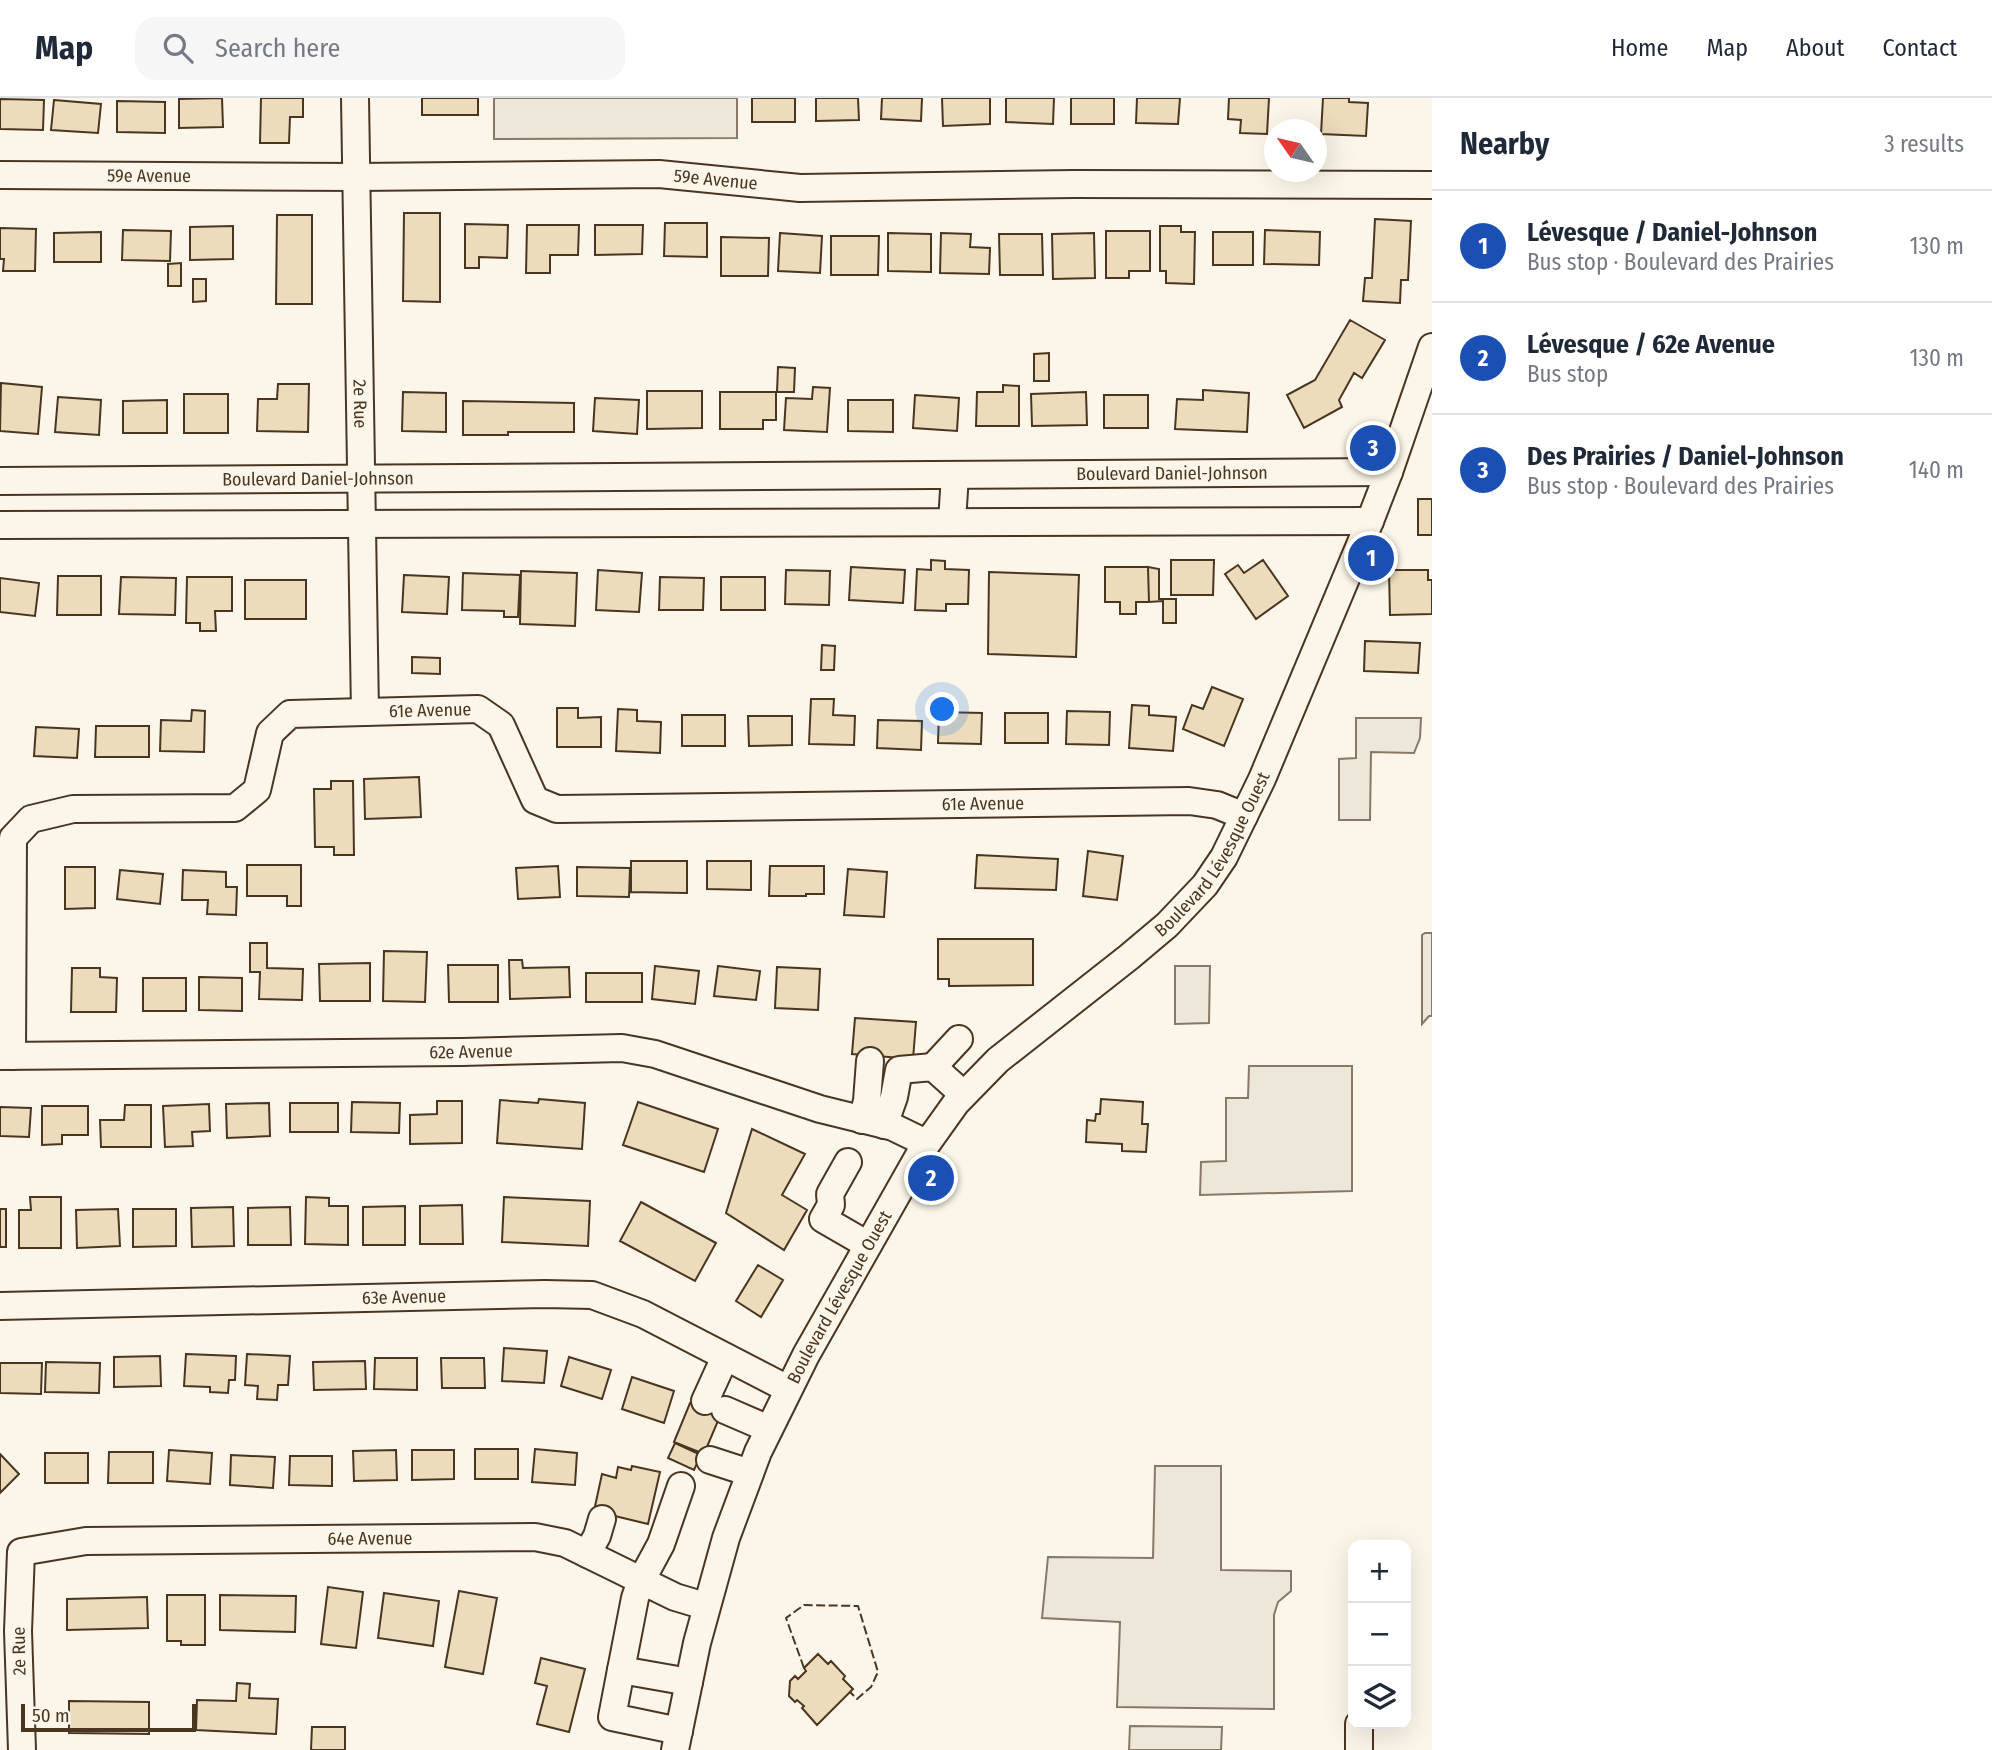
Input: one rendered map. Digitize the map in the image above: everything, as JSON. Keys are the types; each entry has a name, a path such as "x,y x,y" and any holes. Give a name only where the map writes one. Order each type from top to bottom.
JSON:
{"street":[{"name":"2e Rue","path":"355,98 365,712"},
{"name":"59e Avenue","path":"0,175 357,177 659,174 800,188 1074,184 1432,185"},
{"name":"Boulevard Lévesque Ouest","path":"677,1740 705,1606 726,1538 750,1473 788,1389 926,1143 963,1094 1018,1042 1167,925 1196,895 1227,852 1262,779 1370,521 1432,347"},
{"name":"Boulevard Daniel-Johnson","path":"1370,521 3,525 1,481 1389,472"},
{"path":"951,522 955,475"},
{"path":"634,523 635,477"},
{"name":"61e Avenue","path":"6,1056 13,838 31,819 73,809 235,808 257,790 271,733 290,714 478,709 500,724 535,800 557,809 1189,802 1217,805 1244,817"},
{"path":"933,1068 959,1039"},
{"name":"62e Avenue","path":"6,1056 622,1048 655,1054 820,1109 904,1131 926,1143"},
{"path":"870,1061 867,1101 873,1122"},
{"path":"873,1122 894,1097 899,1070 933,1068 963,1094"},
{"path":"848,1162 830,1194 831,1205 823,1219 868,1245"},
{"name":"63e Avenue","path":"0,1306 592,1295 643,1314 788,1389"},
{"path":"725,1357 715,1406 769,1429"},
{"path":"710,1460 750,1473"},
{"path":"677,1740 612,1717 631,1611 641,1581 661,1544 681,1486"},
{"path":"587,1554 597,1536 602,1519"},
{"name":"64e Avenue","path":"21,1552 86,1541 535,1537 556,1540 675,1597 705,1606"},
{"name":"2e Rue","path":"21,1552 18,1631 22,1750"},
{"path":"621,1670 689,1682"},
{"path":"1359,1729 1359,1750"}],"shaded area":[{"path":"494,98 737,98 737,138 494,139"},
{"path":"1356,718 1421,718 1420,738 1414,753 1371,752 1370,820 1339,820 1339,759 1356,758"},
{"path":"1432,933 1432,1016 1422,1024 1422,935"},
{"path":"1175,966 1210,966 1209,1023 1175,1024"},
{"path":"1249,1066 1352,1066 1352,1191 1200,1195 1201,1162 1226,1161 1226,1098 1248,1098"},
{"path":"1155,1466 1221,1466 1221,1570 1291,1571 1291,1591 1278,1602 1274,1615 1274,1709 1117,1707 1120,1622 1042,1618 1048,1557 1153,1558"},
{"path":"1130,1726 1222,1727 1221,1750 1129,1750"}],"building":[{"path":"222,98 223,127 179,128 179,99"},
{"path":"261,98 303,98 303,117 290,117 289,143 260,143"},
{"path":"422,98 478,98 478,115 422,115"},
{"path":"752,98 795,98 795,122 752,122"},
{"path":"816,98 858,98 859,120 816,121"},
{"path":"882,98 922,98 921,121 881,119"},
{"path":"942,98 990,98 990,124 943,126"},
{"path":"1006,98 1054,98 1053,124 1006,122"},
{"path":"1071,98 1114,98 1114,124 1071,124"},
{"path":"1137,98 1180,98 1178,124 1136,123"},
{"path":"1229,98 1269,98 1264,134 1240,133 1241,120 1228,119"},
{"path":"1323,98 1349,98 1349,102 1368,103 1366,136 1327,134 1327,119 1322,119"},
{"path":"0,99 44,100 43,130 0,129"},
{"path":"54,100 101,104 98,133 51,130"},
{"path":"117,101 165,102 165,133 117,132"},
{"path":"404,213 440,213 440,302 403,301"},
{"path":"277,215 312,215 312,304 276,304"},
{"path":"1375,219 1411,221 1408,280 1401,280 1400,303 1363,301 1365,278 1372,278"},
{"path":"665,223 707,223 707,257 664,256"},
{"path":"465,224 508,225 507,258 479,257 479,268 465,268"},
{"path":"527,225 579,225 578,255 550,255 550,273 526,273"},
{"path":"595,225 643,225 642,254 595,255"},
{"path":"233,226 233,259 190,260 190,227"},
{"path":"1160,226 1181,226 1181,232 1195,232 1194,284 1166,283 1166,271 1160,271"},
{"path":"0,228 36,229 35,271 3,271 4,259 0,259"},
{"path":"123,230 171,231 170,261 122,260"},
{"path":"1265,230 1320,232 1319,265 1264,264"},
{"path":"1106,231 1150,231 1150,271 1129,271 1129,278 1106,278"},
{"path":"101,232 101,262 54,262 54,233"},
{"path":"1213,232 1253,232 1253,265 1213,265"},
{"path":"780,233 822,236 820,273 778,271"},
{"path":"888,233 931,234 931,272 888,271"},
{"path":"941,233 971,234 970,247 990,248 989,274 940,273"},
{"path":"1094,233 1095,278 1053,279 1052,234"},
{"path":"999,234 1042,234 1043,275 1000,275"},
{"path":"831,236 879,236 878,275 831,275"},
{"path":"721,237 769,238 768,276 721,276"},
{"path":"181,263 181,286 168,286 168,264"},
{"path":"193,279 206,279 206,301 193,302"},
{"path":"1350,320 1385,340 1362,378 1354,373 1339,400 1342,407 1304,428 1287,395 1315,380"},
{"path":"1049,353 1049,381 1034,381 1034,354"},
{"path":"778,367 795,368 794,392 777,392"},
{"path":"1,383 42,387 38,434 0,431"},
{"path":"278,384 309,384 308,432 257,431 258,399 277,399"},
{"path":"1003,385 1019,386 1019,426 976,426 977,392 1003,392"},
{"path":"813,387 830,388 827,432 784,430 786,398 812,399"},
{"path":"1203,390 1249,393 1247,432 1175,429 1177,399 1203,400"},
{"path":"647,391 702,391 702,428 647,429"},
{"path":"403,392 446,393 446,432 402,431"},
{"path":"720,392 776,392 776,420 763,420 763,429 720,429"},
{"path":"1086,392 1087,425 1032,426 1031,394"},
{"path":"184,394 228,394 228,433 184,433"},
{"path":"915,395 959,398 957,431 913,428"},
{"path":"1104,395 1148,395 1148,428 1104,428"},
{"path":"58,397 101,400 99,435 55,432"},
{"path":"595,398 639,400 637,434 593,431"},
{"path":"167,400 167,433 123,433 123,401"},
{"path":"848,400 893,400 893,432 848,431"},
{"path":"463,401 574,403 574,432 463,435"},
{"path":"1418,499 1432,499 1432,535 1418,535"},
{"path":"931,560 945,561 945,569 969,570 968,604 946,604 946,611 915,610 917,569 931,570"},
{"path":"1171,560 1214,560 1213,595 1171,595"},
{"path":"1263,560 1288,596 1256,619 1225,574 1238,565 1244,573"},
{"path":"851,567 905,570 903,603 849,600"},
{"path":"1105,567 1148,567 1149,602 1136,602 1136,614 1120,614 1120,602 1105,602"},
{"path":"1148,567 1159,569 1159,599 1176,599 1176,623 1163,623 1163,601 1149,602"},
{"path":"598,570 642,573 639,612 596,610"},
{"path":"786,570 830,571 829,605 785,604"},
{"path":"1389,570 1428,570 1428,580 1432,580 1432,614 1390,615"},
{"path":"521,571 577,573 575,626 520,624"},
{"path":"989,572 1079,575 1076,657 988,654"},
{"path":"463,573 520,575 518,617 504,617 504,611 462,610"},
{"path":"404,575 449,577 447,614 402,612"},
{"path":"58,576 101,576 101,615 57,615"},
{"path":"121,577 176,578 175,615 119,614"},
{"path":"187,577 232,577 232,611 215,611 216,631 200,631 200,623 186,623"},
{"path":"660,577 704,578 703,610 659,610"},
{"path":"721,577 765,577 765,610 721,610"},
{"path":"0,578 39,583 35,616 0,612"},
{"path":"245,580 306,580 306,619 245,619"},
{"path":"1365,641 1420,643 1418,673 1364,671"},
{"path":"822,645 835,646 834,670 821,670"},
{"path":"412,657 440,658 440,674 412,673"},
{"path":"1212,687 1243,699 1224,746 1183,729 1192,705 1203,709"},
{"path":"811,699 834,699 833,715 855,716 854,745 809,744"},
{"path":"1132,705 1149,706 1149,715 1176,717 1173,751 1129,748"},
{"path":"557,708 578,708 578,718 601,717 601,747 557,747"},
{"path":"618,709 637,710 637,721 661,722 660,753 616,751"},
{"path":"192,710 205,711 204,752 160,751 161,720 191,721"},
{"path":"1067,711 1110,712 1109,745 1066,744"},
{"path":"939,712 982,713 981,744 938,743"},
{"path":"1005,713 1048,713 1048,743 1005,743"},
{"path":"682,715 725,715 725,746 682,746"},
{"path":"748,716 792,716 792,745 749,746"},
{"path":"878,720 922,721 921,750 877,748"},
{"path":"96,726 149,726 149,757 95,757"},
{"path":"36,727 79,729 77,758 34,756"},
{"path":"419,777 421,817 365,819 364,779"},
{"path":"331,781 353,781 354,855 334,855 334,847 315,847 314,789 331,789"},
{"path":"1088,851 1123,856 1117,900 1083,896"},
{"path":"977,855 1058,859 1056,890 975,888"},
{"path":"631,861 687,861 687,893 631,892"},
{"path":"707,861 751,861 751,890 707,889"},
{"path":"247,865 301,865 301,906 287,906 287,896 247,896"},
{"path":"558,866 560,897 518,899 516,868"},
{"path":"770,866 824,866 824,894 769,896"},
{"path":"65,867 95,867 95,908 65,909"},
{"path":"577,867 630,868 629,897 577,896"},
{"path":"848,869 887,872 884,917 844,915"},
{"path":"120,870 163,874 160,904 117,899"},
{"path":"183,870 226,872 226,887 237,887 236,915 207,914 208,900 182,900"},
{"path":"938,939 1033,939 1033,985 949,986 949,979 938,979"},
{"path":"250,943 267,943 267,968 303,969 302,1000 259,999 260,972 250,972"},
{"path":"384,951 427,952 425,1002 383,1001"},
{"path":"509,960 522,960 523,968 569,967 570,997 510,999"},
{"path":"370,963 370,1001 320,1001 319,964"},
{"path":"448,965 498,965 498,1002 449,1002"},
{"path":"655,966 699,971 695,1004 652,999"},
{"path":"718,966 760,971 756,1000 714,996"},
{"path":"777,967 820,969 818,1010 775,1008"},
{"path":"72,968 100,968 100,977 117,978 116,1012 71,1012"},
{"path":"586,973 642,973 642,1002 586,1002"},
{"path":"199,977 242,978 242,1011 199,1010"},
{"path":"143,978 186,978 186,1011 143,1011"},
{"path":"855,1018 916,1022 913,1059 852,1054"},
{"path":"539,1099 585,1103 582,1149 497,1143 500,1100 538,1103"},
{"path":"1101,1099 1143,1102 1142,1124 1148,1124 1146,1152 1122,1151 1122,1144 1086,1142 1087,1120 1095,1121 1096,1114 1100,1114"},
{"path":"437,1101 462,1101 462,1143 410,1144 410,1115 437,1114"},
{"path":"352,1102 400,1103 399,1133 351,1132"},
{"path":"638,1102 718,1129 704,1172 623,1145"},
{"path":"269,1103 270,1136 227,1138 226,1104"},
{"path":"290,1103 338,1103 338,1132 290,1132"},
{"path":"209,1104 210,1131 192,1132 193,1146 165,1147 163,1106"},
{"path":"125,1105 151,1105 151,1147 101,1147 100,1120 124,1120"},
{"path":"42,1106 88,1106 88,1135 62,1135 62,1144 42,1145"},
{"path":"0,1107 31,1108 29,1137 0,1136"},
{"path":"752,1129 805,1154 782,1195 807,1210 784,1250 726,1213"},
{"path":"30,1197 61,1197 61,1248 19,1248 19,1210 31,1210"},
{"path":"306,1197 329,1198 329,1206 348,1206 348,1245 305,1244"},
{"path":"504,1197 590,1201 588,1246 502,1242"},
{"path":"641,1202 716,1243 695,1281 620,1241"},
{"path":"462,1205 463,1244 420,1244 420,1206"},
{"path":"405,1206 405,1245 363,1245 363,1207"},
{"path":"233,1207 234,1246 192,1247 191,1208"},
{"path":"290,1207 291,1245 248,1245 248,1208"},
{"path":"0,1209 6,1209 6,1247 0,1247"},
{"path":"118,1209 120,1246 77,1248 76,1210"},
{"path":"133,1209 176,1209 176,1246 133,1247"},
{"path":"758,1265 783,1280 761,1317 736,1301"},
{"path":"504,1348 547,1351 544,1383 502,1381"},
{"path":"186,1354 236,1356 235,1380 229,1380 228,1393 210,1392 210,1387 184,1386"},
{"path":"247,1354 290,1356 288,1385 278,1385 277,1400 257,1399 258,1386 245,1385"},
{"path":"160,1356 161,1386 114,1387 114,1357"},
{"path":"569,1357 611,1370 602,1399 561,1386"},
{"path":"375,1358 417,1358 417,1390 374,1389"},
{"path":"441,1358 484,1358 485,1388 442,1388"},
{"path":"365,1361 366,1389 314,1390 313,1362"},
{"path":"46,1362 100,1363 99,1393 45,1392"},
{"path":"0,1363 42,1363 41,1394 0,1393"},
{"path":"632,1377 674,1391 664,1423 622,1409"},
{"path":"690,1403 720,1416 704,1454 674,1442"},
{"path":"675,1443 701,1455 694,1470 668,1458"},
{"path":"475,1449 518,1449 518,1479 475,1479"},
{"path":"535,1449 577,1453 575,1485 532,1482"},
{"path":"169,1450 212,1453 210,1484 167,1481"},
{"path":"396,1450 397,1480 354,1481 353,1451"},
{"path":"412,1450 454,1450 454,1479 412,1480"},
{"path":"109,1452 153,1452 153,1483 108,1483"},
{"path":"45,1453 88,1453 88,1483 45,1483"},
{"path":"0,1454 19,1474 0,1493"},
{"path":"231,1455 275,1457 273,1488 230,1485"},
{"path":"290,1456 332,1456 332,1486 289,1485"},
{"path":"632,1466 660,1472 648,1524 594,1511 602,1474 616,1478 618,1467 631,1470"},
{"path":"328,1587 363,1592 356,1648 321,1644"},
{"path":"459,1591 497,1598 483,1674 445,1667"},
{"path":"384,1593 439,1601 433,1646 378,1638"},
{"path":"167,1595 205,1595 205,1645 181,1645 181,1641 167,1641"},
{"path":"220,1595 296,1596 295,1632 220,1630"},
{"path":"147,1597 148,1628 67,1630 67,1599"},
{"path":"818,1654 828,1664 831,1661 853,1689 817,1725 802,1708 804,1706 789,1696 790,1681 795,1676 798,1679 806,1671 804,1668"},
{"path":"541,1658 585,1669 569,1732 537,1724 547,1686 535,1683"},
{"path":"237,1683 250,1684 249,1698 278,1699 276,1734 196,1730 197,1700 236,1701"},
{"path":"69,1701 149,1702 149,1734 69,1733"},
{"path":"312,1727 345,1727 345,1750 311,1750"}],"fence":[{"path":"804,1668 786,1618 804,1605 858,1606 878,1672 871,1687 857,1699 850,1692"}],"place":[{"name":"Des Prairies / Daniel-Johnson","path":"1373,448"},
{"name":"Lévesque / Daniel-Johnson","path":"1371,558"},
{"name":"Lévesque / 62e Avenue","path":"931,1178"}]}
